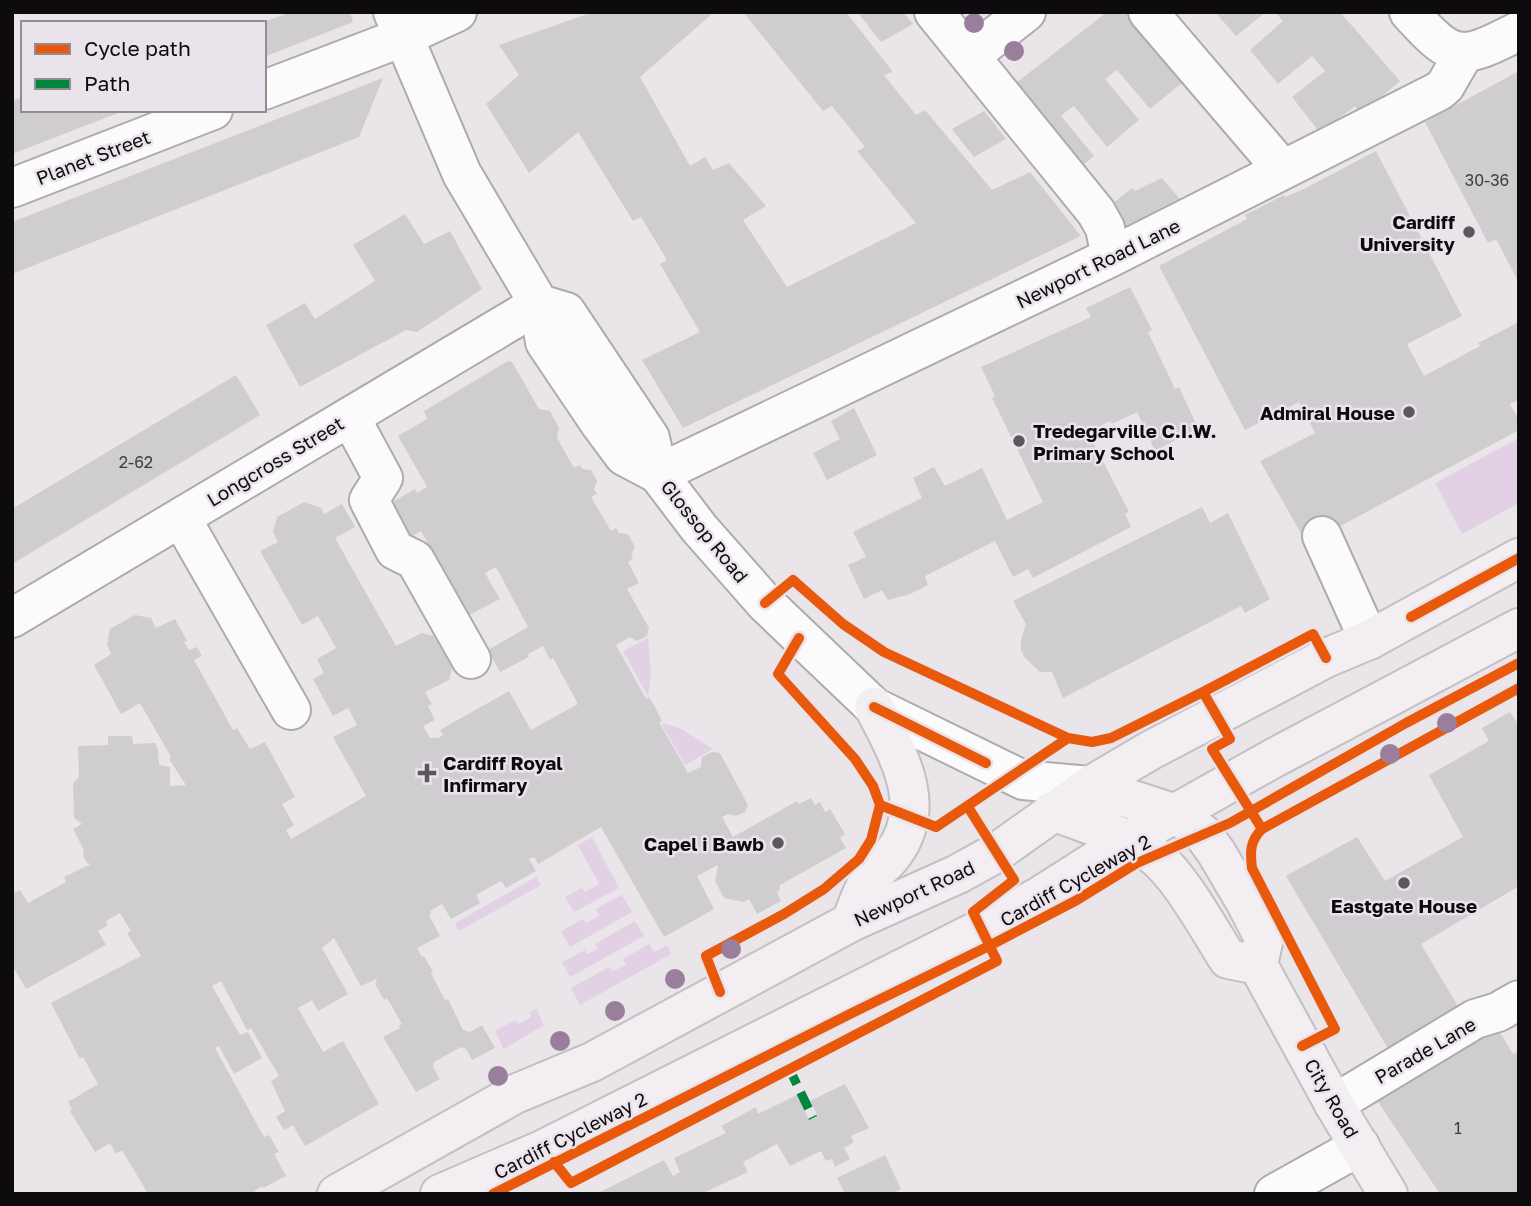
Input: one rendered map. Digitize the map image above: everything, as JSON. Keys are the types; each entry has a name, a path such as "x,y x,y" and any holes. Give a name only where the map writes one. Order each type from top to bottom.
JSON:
{"main road":[{"name":"Newport Road","path":"337,1194 515,1094 592,1062 851,922 958,874 996,853 1090,786 1151,750 1326,658 1369,640 1519,558"},
{"path":"440,1194 542,1150 981,929 1040,896 1128,840 1272,759 1519,628"},
{"path":"851,922 868,881 898,845 907,826 911,807 905,772 874,707"},
{"path":"1054,811 1128,840 1153,855 1170,871 1227,959 1258,965 1264,938 1245,901 1203,834 1177,814 1090,786"},
{"name":"City Road","path":"1258,965 1334,1104 1388,1194"}],"street":[{"path":"266,89 398,24 457,12"},
{"path":"934,12 1096,212 1105,228 1111,257"},
{"path":"970,56 1026,12"},
{"path":"1148,12 1283,170"},
{"path":"1409,12 1442,46 1454,52 1476,52 1519,32"},
{"path":"398,24 462,174 539,304"},
{"name":"Newport Road Lane","path":"658,474 1111,257 1443,88 1464,53"},
{"name":"Planet Street","path":"12,188 208,112"},
{"name":"Longcross Street","path":"12,618 539,304"},
{"name":"Glossop Road","path":"539,304 566,312 650,438 658,474 708,538 765,603 874,707 1023,780 1054,811"},
{"path":"350,417 383,478 369,500 396,550 415,560 471,659"},
{"path":"181,518 291,710"},
{"path":"1322,536 1369,640"},
{"name":"Glossop Road","path":"1023,780 1090,786"},
{"name":"Parade Lane","path":"1334,1104 1475,1019 1498,1013 1519,1000"},
{"path":"1274,1194 1360,1146"}],"shaded area":[{"path":"1519,438 1519,503 1462,534 1435,483"},
{"path":"648,638 651,676 648,696 623,651"},
{"path":"661,723 680,728 713,749 685,765"},
{"path":"592,837 619,888 574,912 565,897 582,888 585,892 599,884 578,845"},
{"path":"536,877 541,885 459,931 455,923"},
{"path":"622,895 632,912 570,947 561,931 583,919 586,923 599,916 596,909"},
{"path":"635,921 644,936 570,977 562,962 585,950 587,954 598,949 595,944"},
{"path":"649,944 654,952 667,945 671,954 580,1005 571,988 609,967 613,971 626,965 623,959"},
{"path":"536,1009 544,1025 504,1049 495,1031 515,1020 518,1024 531,1017 529,1012"}],"building":[{"path":"291,12 350,12 353,22 266,56 266,21"},
{"path":"593,12 714,12 640,77 690,166 705,157 713,170 729,163 766,206 743,220 787,287 916,223 857,151 865,147 832,106 823,111 743,12 846,12 893,72 884,75 916,115 925,110 992,190 1030,172 1081,236 683,428 642,360 700,332 660,264 667,260 641,217 633,221 578,132 529,173 486,104 519,75 499,45"},
{"path":"903,12 913,24 881,42 859,14"},
{"path":"1107,12 1135,12 1150,42 1182,83 1150,109 1117,70 1105,79 1139,120 1107,147 1074,106 1068,110 1061,116 1094,156 1077,170 1016,83"},
{"path":"1215,12 1266,12 1236,36"},
{"path":"1275,12 1340,12 1400,81 1361,114 1355,106 1320,133 1292,97 1325,71 1312,56 1278,84 1250,50 1283,21"},
{"path":"1519,71 1519,283 1496,239 1488,243 1425,122"},
{"path":"383,78 359,137 12,274 12,222"},
{"path":"21,98 21,112 121,112 12,154 12,101"},
{"path":"984,111 1006,139 974,157 952,129"},
{"path":"1376,151 1462,316 1407,344 1424,376 1519,322 1519,400 1510,404 1519,420 1519,430 1307,544 1260,461 1315,433 1299,402 1245,430 1159,266 1247,219 1245,215 1284,195 1285,197 1304,189"},
{"path":"1162,178 1185,205 1129,232 1108,207 1132,188 1135,191"},
{"path":"405,214 424,244 450,231 482,289 417,332 406,330 300,387 266,325 305,303 315,319 375,281 353,245"},
{"path":"1130,287 1152,330 1148,332 1175,389 1179,387 1198,428 1155,451 1137,412 1088,432 1129,512 1125,514 1131,527 1033,578 1028,569 1013,577 995,541 925,576 928,585 910,594 888,600 882,590 864,599 848,565 866,557 853,532 922,498 913,478 934,467 945,486 982,468 1007,520 1043,502 992,398 995,396 981,367 1091,317 1086,308"},
{"path":"508,361 512,362 539,409 550,411 559,428 557,438 574,468 580,465 582,469 591,470 597,481 594,489 597,494 591,497 611,531 616,528 619,533 628,534 635,547 631,555 633,559 628,562 639,583 627,589 649,628 647,636 637,641 630,637 616,645 646,699 649,697 655,707 662,721 659,722 688,773 701,767 702,757 712,752 720,753 748,805 745,812 722,817 733,837 797,801 799,804 811,798 815,805 820,802 825,812 830,809 845,834 840,838 846,848 780,885 777,892 781,901 757,914 749,899 743,902 724,898 715,881 718,865 697,876 714,909 664,937 601,827 538,864 534,857 529,859 536,871 506,888 501,881 476,895 480,903 451,919 442,904 430,911 429,915 440,936 417,948 433,972 431,973 463,1030 470,1032 482,1025 495,1048 472,1060 466,1049 461,1047 434,1062 433,1067 440,1079 416,1092 383,1037 400,1028 402,1024 387,998 384,1000 375,984 376,979 361,986 334,938 322,948 348,994 318,1011 312,1000 298,1008 323,1052 343,1041 379,1104 305,1146 293,1125 284,1130 276,1117 285,1111 271,1081 279,1076 251,1028 247,1030 221,981 212,986 240,1035 248,1032 262,1058 234,1074 219,1046 215,1048 264,1137 269,1135 279,1152 274,1154 286,1176 250,1194 148,1194 122,1150 116,1154 110,1143 95,1152 70,1111 72,1109 68,1102 98,1084 83,1057 80,1059 51,1003 141,956 127,933 131,931 120,913 106,921 108,925 98,931 106,945 26,989 12,965 12,894 20,890 28,903 66,882 64,877 91,864 87,863 84,850 73,829 82,824 74,818 73,783 79,777 78,746 108,745 108,736 132,736 133,744 155,743 159,765 170,767 170,786 186,785 169,759 171,757 140,703 121,714 94,665 111,654 107,644 110,629 135,615 151,618 156,628 175,619 189,650 197,647 202,656 194,660 233,730 237,728 250,749 265,742 295,797 282,804 294,825 286,830 291,839 366,796 333,737 357,725 348,708 333,716 313,679 324,673 317,659 336,648 318,616 302,625 260,551 278,542 273,532 277,517 304,502 321,508 324,514 342,504 355,527 335,538 396,646 422,633 434,636 452,668 449,680 425,692 432,704 428,706 435,720 423,726 430,738 438,738 443,735 440,730 509,691 531,730 578,704 553,658 550,660 543,646 528,654 529,657 500,672 488,650 528,627 496,567 485,573 500,599 469,615 421,531 407,539 389,504 415,489 417,493 427,487 398,436 427,419 424,411"},
{"path":"236,375 260,415 12,564 12,509"},
{"path":"854,408 877,455 827,480 813,453 840,439 831,421"},
{"path":"1202,507 1210,523 1228,513 1270,599 1245,613 1241,606 1063,698 1052,672 1040,672 1025,658 1021,650 1021,640 1026,624 1013,601"},
{"name":"Eastgate House","path":"1510,712 1519,725 1519,886 1421,944 1460,1010 1390,1052 1286,876 1357,837 1385,881 1463,837 1429,775 1489,741 1482,728"},
{"path":"1495,1024 1513,1054 1519,1051 1519,1194 1440,1194 1374,1096"},
{"path":"845,1084 869,1128 851,1136 854,1142 844,1148 850,1159 835,1167 832,1159 826,1161 821,1151 790,1166 777,1144 743,1162 748,1172 701,1194 596,1194 664,1160 673,1176 680,1172 674,1158 726,1133 721,1126 756,1107 758,1114 797,1095 809,1120 818,1116 810,1101"},
{"path":"885,1155 901,1189 892,1194 845,1194 837,1178"}],"marked path":[{"path":"789,1068 813,1118"}],"cycle path":[{"path":"1411,617 1519,558"},
{"path":"765,603 793,580 843,624 884,652 1068,738"},
{"path":"1203,692 1313,634 1326,658"},
{"path":"799,638 778,674 855,759 873,786 880,805"},
{"name":"Cardiff Cycleway 2","path":"493,1194 989,946 1077,900 1137,863 1230,823 1406,723 1519,663"},
{"path":"720,992 706,956 824,889 859,859 871,840 880,805 936,827 1068,738 1092,742 1111,738 1203,692 1230,739 1212,749 1262,829 1519,688"},
{"path":"874,707 986,763"},
{"name":"Cardiff Cycleway 2","path":"554,1162 571,1183 997,961 973,912 1014,880 968,807"},
{"path":"1262,829 1252,847 1252,868 1335,1029 1302,1046"}],"place":[{"name":"Cardiff University","path":"1469,232"},
{"name":"Admiral House","path":"1409,412"},
{"name":"Tredegarville C.I.W. Primary School","path":"1019,441"},
{"name":"Cardiff Royal Infirmary","path":"427,773"},
{"name":"Capel i Bawb","path":"778,843"},
{"name":"Eastgate House","path":"1404,883"}]}
